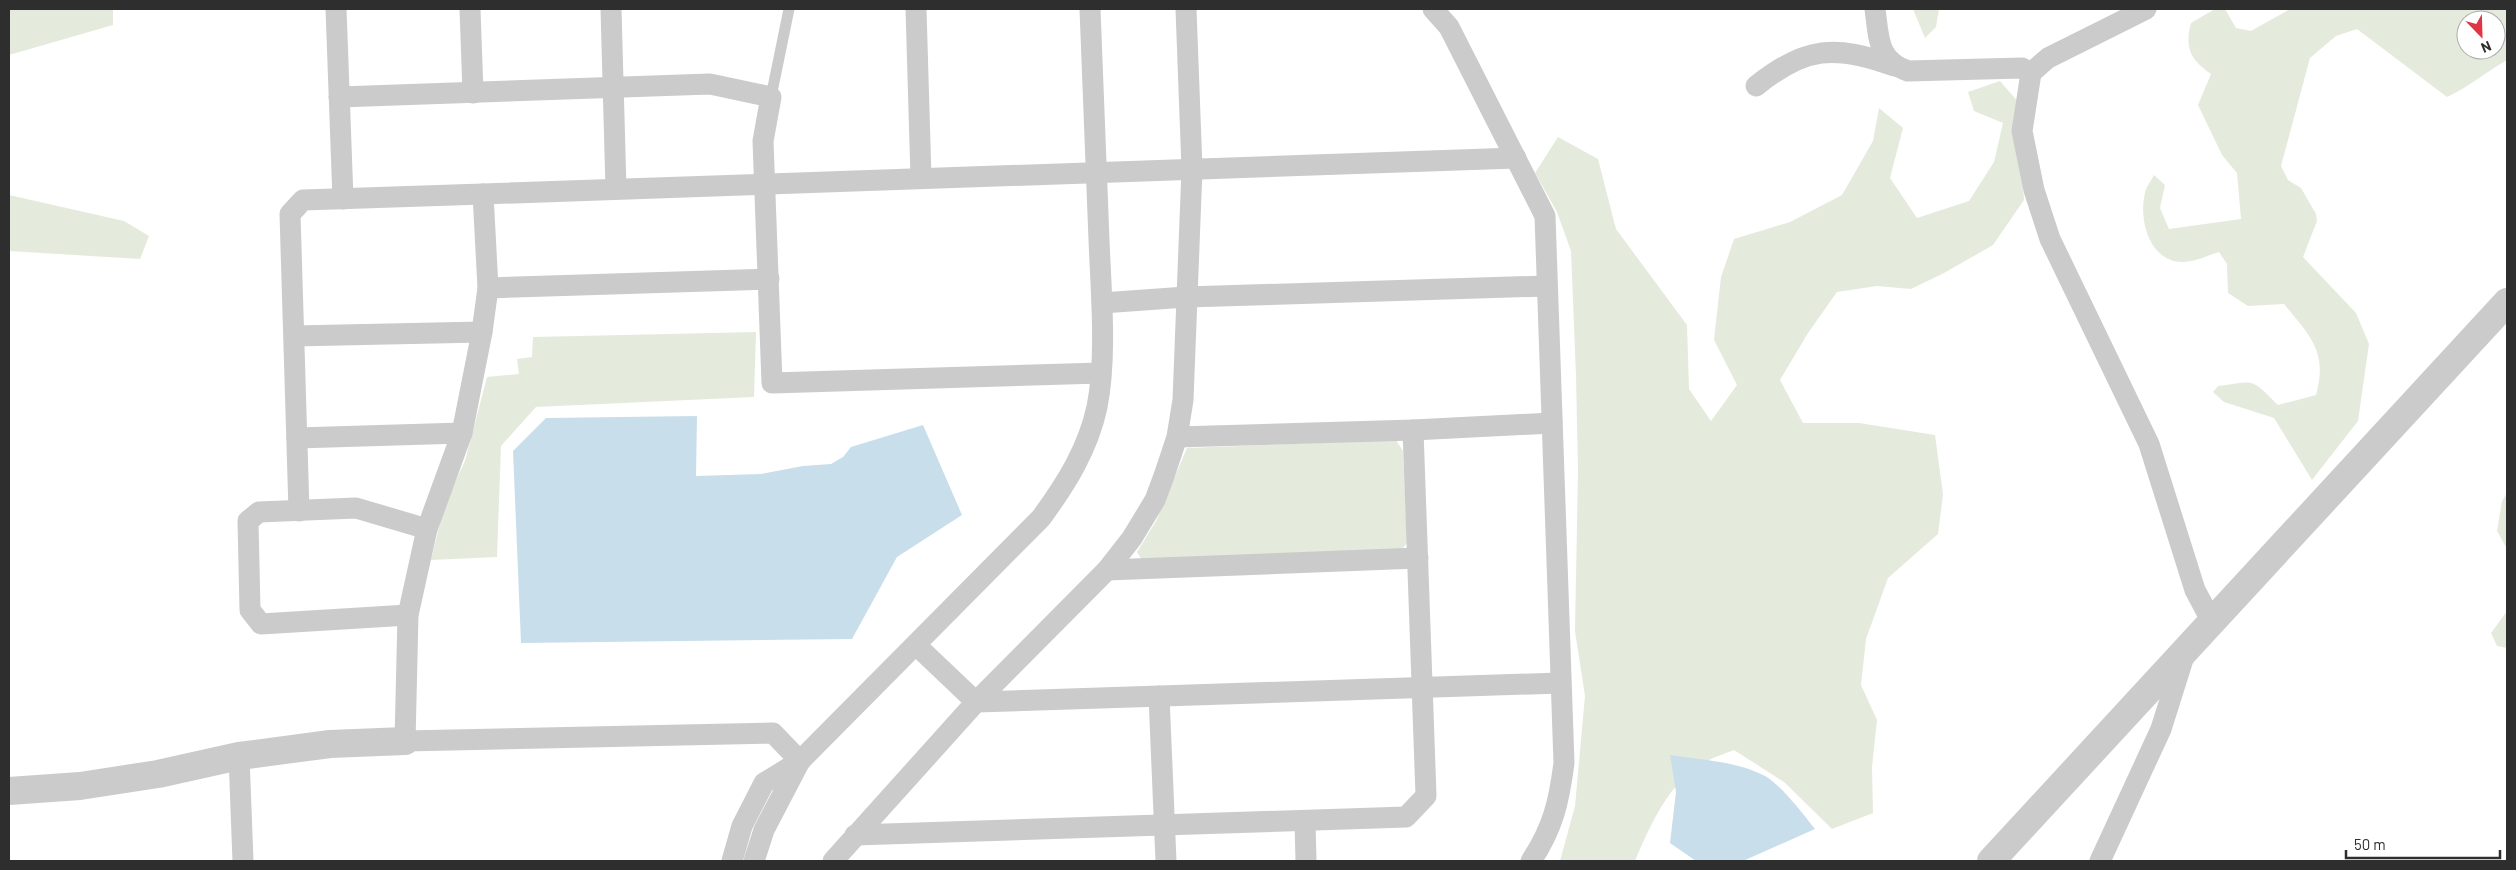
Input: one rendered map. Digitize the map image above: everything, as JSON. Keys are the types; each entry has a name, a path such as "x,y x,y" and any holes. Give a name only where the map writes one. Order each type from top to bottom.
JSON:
{"street":[{"path":"336,9 343,199"},
{"path":"470,9 473,93"},
{"path":"611,9 616,189"},
{"path":"916,9 921,178"},
{"path":"732,861 742,826 764,783 800,761 1041,518 1067,483 1084,448 1097,407 1101,373 1102,303 1090,9"},
{"path":"833,861 976,702 1107,570 1132,538 1155,500 1178,437 1183,400 1192,169 1186,9"},
{"path":"1433,9 1449,26 1545,216 1564,763 1560,797 1553,822 1531,861"},
{"path":"1875,9 1883,54 1894,66"},
{"path":"2146,9 2048,58 2031,73 2022,131 2034,190 2050,239 2149,444 2195,590 2212,622"},
{"path":"1756,86 1791,61 1814,53 1869,57 1908,71 2022,68 2031,73"},
{"path":"339,97 613,89 710,84 771,97 763,141 772,383 1101,373"},
{"path":"299,511 290,214 303,200 1516,158"},
{"path":"405,741 408,615 427,529 462,433 482,332 488,288 483,194"},
{"path":"488,288 768,279"},
{"path":"1102,303 1186,297 1546,286"},
{"path":"1991,861 2507,302"},
{"path":"294,336 482,332"},
{"path":"1178,437 1412,430 1552,423"},
{"path":"855,836 1406,817 1426,796 1412,430"},
{"path":"297,438 462,433"},
{"path":"408,615 261,624 250,610 248,521 259,512 356,508 427,529"},
{"path":"1107,570 1418,558"},
{"path":"916,645 976,702 1560,683"},
{"path":"2100,861 2161,729 2185,651"},
{"path":"1159,696 1166,861"},
{"path":"9,791 80,786 158,774 239,756 330,744 405,741 773,733 800,761"},
{"path":"239,756 243,861"},
{"path":"754,861 764,830 800,761"},
{"path":"1304,821 1306,861"}],"lane":[{"path":"771,97 789,9"}],"green space":[{"path":"9,9 113,9 113,25 9,55"},
{"path":"1913,9 1939,9 1936,27 1925,38"},
{"path":"2215,9 2225,9 2236,28 2251,31 2290,9 2507,9 2507,60 2463,89 2447,97 2357,29 2336,36 2310,58 2281,166 2288,180 2301,188 2316,214 2317,221 2303,257 2356,313 2369,344 2358,421 2312,480 2274,418 2224,402 2213,392 2218,386 2246,382 2252,383 2257,385 2278,405 2316,395 2320,367 2318,355 2309,335 2284,304 2248,306 2228,293 2227,264 2219,252 2186,262 2174,261 2157,251 2151,242 2144,223 2143,202 2146,188 2154,175 2165,185 2160,208 2169,229 2241,219 2237,173 2222,155 2198,105 2211,74 2198,64 2191,53 2188,40 2191,23"},
{"path":"2000,81 2020,104 2020,147 2024,200 1993,245 1944,273 1911,289 1877,286 1837,292 1808,333 1780,380 1803,423 1859,423 1935,435 1943,494 1938,534 1888,578 1866,639 1861,685 1877,720 1872,767 1873,813 1832,829 1784,782 1734,750 1699,765 1684,777 1652,823 1635,861 1560,861 1575,806 1585,696 1575,631 1578,470 1576,376 1571,251 1557,212 1535,173 1558,137 1598,159 1616,229 1687,325 1689,389 1711,421 1737,385 1714,340 1721,277 1734,239 1790,222 1842,195 1873,141 1879,108 1903,128 1890,178 1917,218 1969,201 1994,162 2003,123 1974,111 1968,92"},
{"path":"9,195 124,221 149,236 140,259 9,251"},
{"path":"756,332 754,397 536,407 501,446 497,557 431,560 445,503 465,461 487,377 519,374 517,359 532,357 533,337"},
{"path":"1396,440 1403,451 1407,543 1402,549 1142,560 1137,552 1156,521 1187,448"},
{"path":"2507,493 2507,549 2497,531 2502,501"},
{"path":"2507,611 2507,648 2497,646 2491,633"}],"water":[{"path":"697,416 696,476 761,474 803,466 831,464 843,457 851,447 923,425 962,515 897,557 852,639 521,643 513,451 546,418"},
{"path":"1670,755 1731,764 1765,776 1785,793 1815,829 1743,861 1696,861 1670,843 1676,792"}]}
